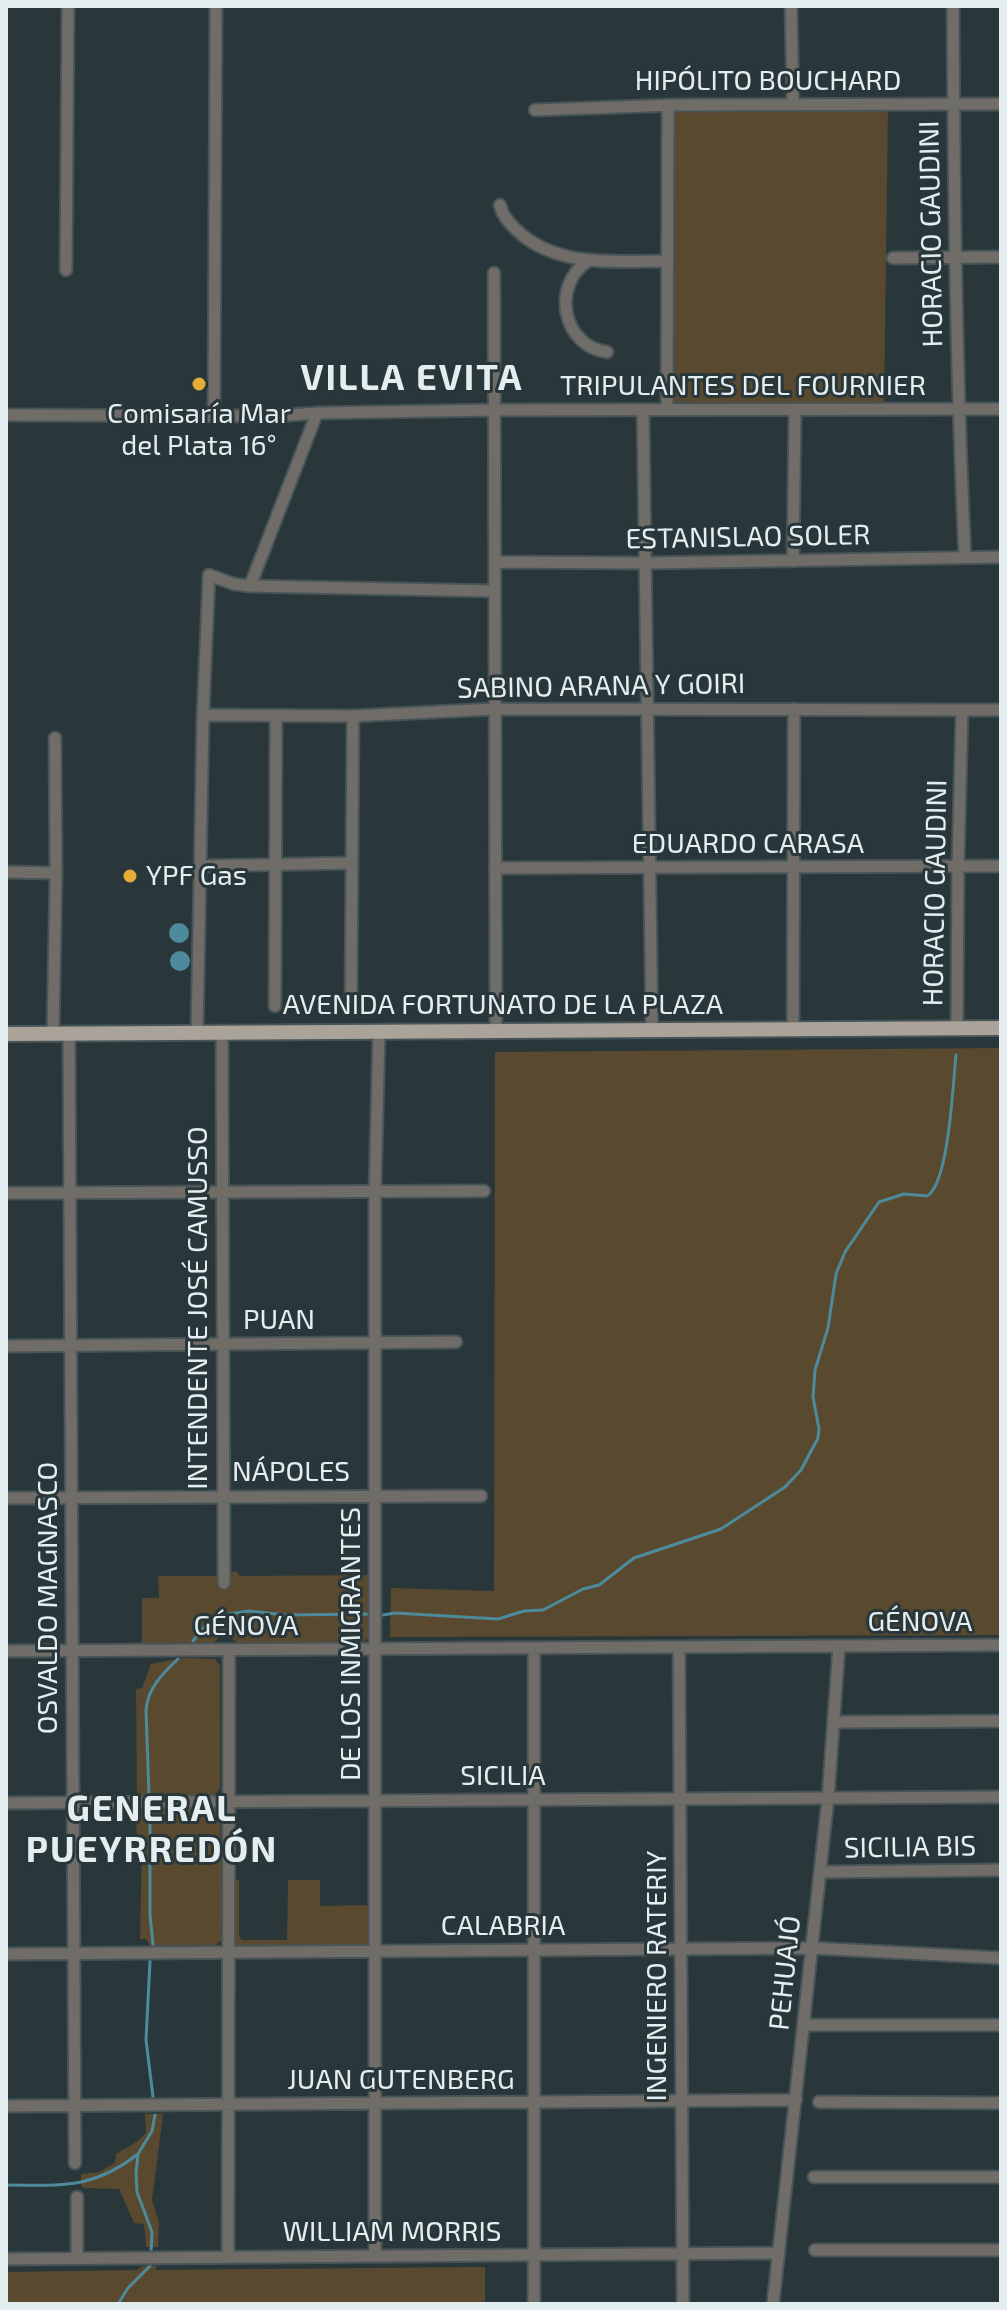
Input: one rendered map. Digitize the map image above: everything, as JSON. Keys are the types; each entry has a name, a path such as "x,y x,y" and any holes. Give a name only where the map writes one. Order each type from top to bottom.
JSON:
{"main road":[{"name":"AVENIDA FORTUNATO DE LA PLAZA","path":"6,1034 1001,1028"}],"street":[{"path":"66,270 68,6"},
{"path":"214,415 216,6"},
{"path":"791,6 793,104"},
{"name":"HORACIO GAUDINI","path":"953,6 957,409 965,557"},
{"name":"HIPÓLITO BOUCHARD","path":"535,110 668,105 1001,104"},
{"path":"667,410 668,105"},
{"path":"500,205 513,227 550,251 588,261 668,261"},
{"path":"893,258 1001,257"},
{"path":"588,261 574,275 565,307 569,326 580,341 596,351 607,352"},
{"path":"494,273 496,1031"},
{"name":"TRIPULANTES DEL FOURNIER","path":"6,415 276,416 494,410 1001,409"},
{"path":"643,410 652,1030"},
{"path":"793,561 795,410"},
{"path":"250,586 317,413"},
{"name":"ESTANISLAO SOLER","path":"496,562 647,563 1001,557"},
{"path":"197,1033 209,575 250,586 495,591"},
{"name":"SABINO ARANA Y GOIRI","path":"203,715 353,716 494,709 1001,710"},
{"path":"793,1029 794,709"},
{"name":"HORACIO GAUDINI","path":"957,1028 962,710"},
{"path":"275,1006 276,716"},
{"path":"351,1001 353,716"},
{"name":"OSVALDO MAGNASCO","path":"55,738 56,873 69,1193 75,2163"},
{"path":"200,866 351,863"},
{"name":"EDUARDO CARASA","path":"495,868 1001,866"},
{"path":"6,872 56,873"},
{"name":"DE LOS INMIGRANTES","path":"375,2256 375,1191 379,1032"},
{"name":"INTENDENTE JOSÉ CAMUSSO","path":"222,1033 224,1583"},
{"path":"6,1193 484,1191"},
{"name":"PUAN","path":"6,1346 456,1342"},
{"name":"NÁPOLES","path":"6,1498 481,1496"},
{"name":"GÉNOVA","path":"6,1651 1001,1645"},
{"name":"PEHUAJÓ","path":"773,2304 828,1798 839,1646"},
{"name":"INGENIERO RATERIY","path":"679,1647 683,2304"},
{"path":"534,1648 534,2304"},
{"path":"228,2257 229,1650"},
{"path":"834,1722 1001,1721"},
{"name":"SICILIA","path":"6,1803 1001,1797"},
{"name":"SICILIA BIS","path":"820,1872 1001,1870"},
{"name":"CALABRIA","path":"6,1954 812,1948 1001,1958"},
{"path":"804,2025 1001,2025"},
{"name":"JUAN GUTENBERG","path":"6,2106 796,2100"},
{"path":"819,2102 1001,2103"},
{"path":"814,2177 1001,2177"},
{"path":"77,2197 77,2258"},
{"path":"815,2250 1001,2250"},
{"name":"WILLIAM MORRIS","path":"6,2259 779,2253"}],"shaded area":[{"path":"673,110 888,110 884,404 673,402"},
{"path":"1001,1048 1001,1635 390,1637 391,1588 494,1591 495,1052"},
{"path":"236,1571 240,1576 369,1575 370,1636 362,1643 239,1644 230,1637 220,1637 213,1643 142,1643 142,1598 159,1598 158,1576 219,1576 219,1587 229,1587 229,1572"},
{"path":"184,1658 215,1659 220,1666 220,1789 213,1796 137,1796 136,1689 142,1688 151,1664"},
{"path":"156,1806 220,1809 223,1939 214,1946 150,1946 146,1939 140,1939 142,1848 137,1847 136,1812 156,1809"},
{"path":"230,1880 239,1880 239,1936 242,1940 287,1940 288,1880 320,1880 320,1906 373,1905 372,1943 369,1946 234,1946"},
{"path":"145,2114 163,2114 152,2200 159,2222 158,2247 146,2247 144,2224 134,2223 119,2189 84,2188 81,2185 81,2174 99,2172 115,2163 116,2154 146,2133"},
{"path":"143,2266 157,2266 155,2270 485,2267 485,2304 6,2304 6,2272 137,2270"}],"water":[{"path":"175,923 183,923 189,933 183,943 175,943 169,937 169,929"},
{"path":"180,951 187,954 190,961 187,968 180,971 173,968 170,961 173,954"}],"waterway":[{"path":"383,1615 395,1613 498,1619 524,1611 543,1610 583,1589 599,1585 634,1558 721,1529 785,1487 801,1470 818,1438 813,1397 815,1370 828,1328 836,1274 845,1252 879,1202 904,1194 927,1196 934,1188 945,1153 956,1055"},
{"path":"193,1641 205,1626 229,1614 249,1611 285,1615 368,1614"},
{"path":"149,1794 147,1702 157,1682 178,1659"},
{"path":"150,1810 153,1945"},
{"path":"150,1961 146,2040 153,2097"},
{"path":"151,2252 152,2232 137,2192 136,2173 138,2154 152,2131 155,2115"},
{"path":"6,2185 60,2185 91,2180 138,2154"},
{"path":"118,2304 128,2288 150,2266"}],"place":[{"name":"Comisaría Mar del Plata 16°","path":"199,384"},
{"name":"YPF Gas","path":"130,876"}],"district":[{"name":"VILLA EVITA","path":"412,378"},
{"name":"GENERAL PUEYRREDÓN","path":"152,1830"}]}
